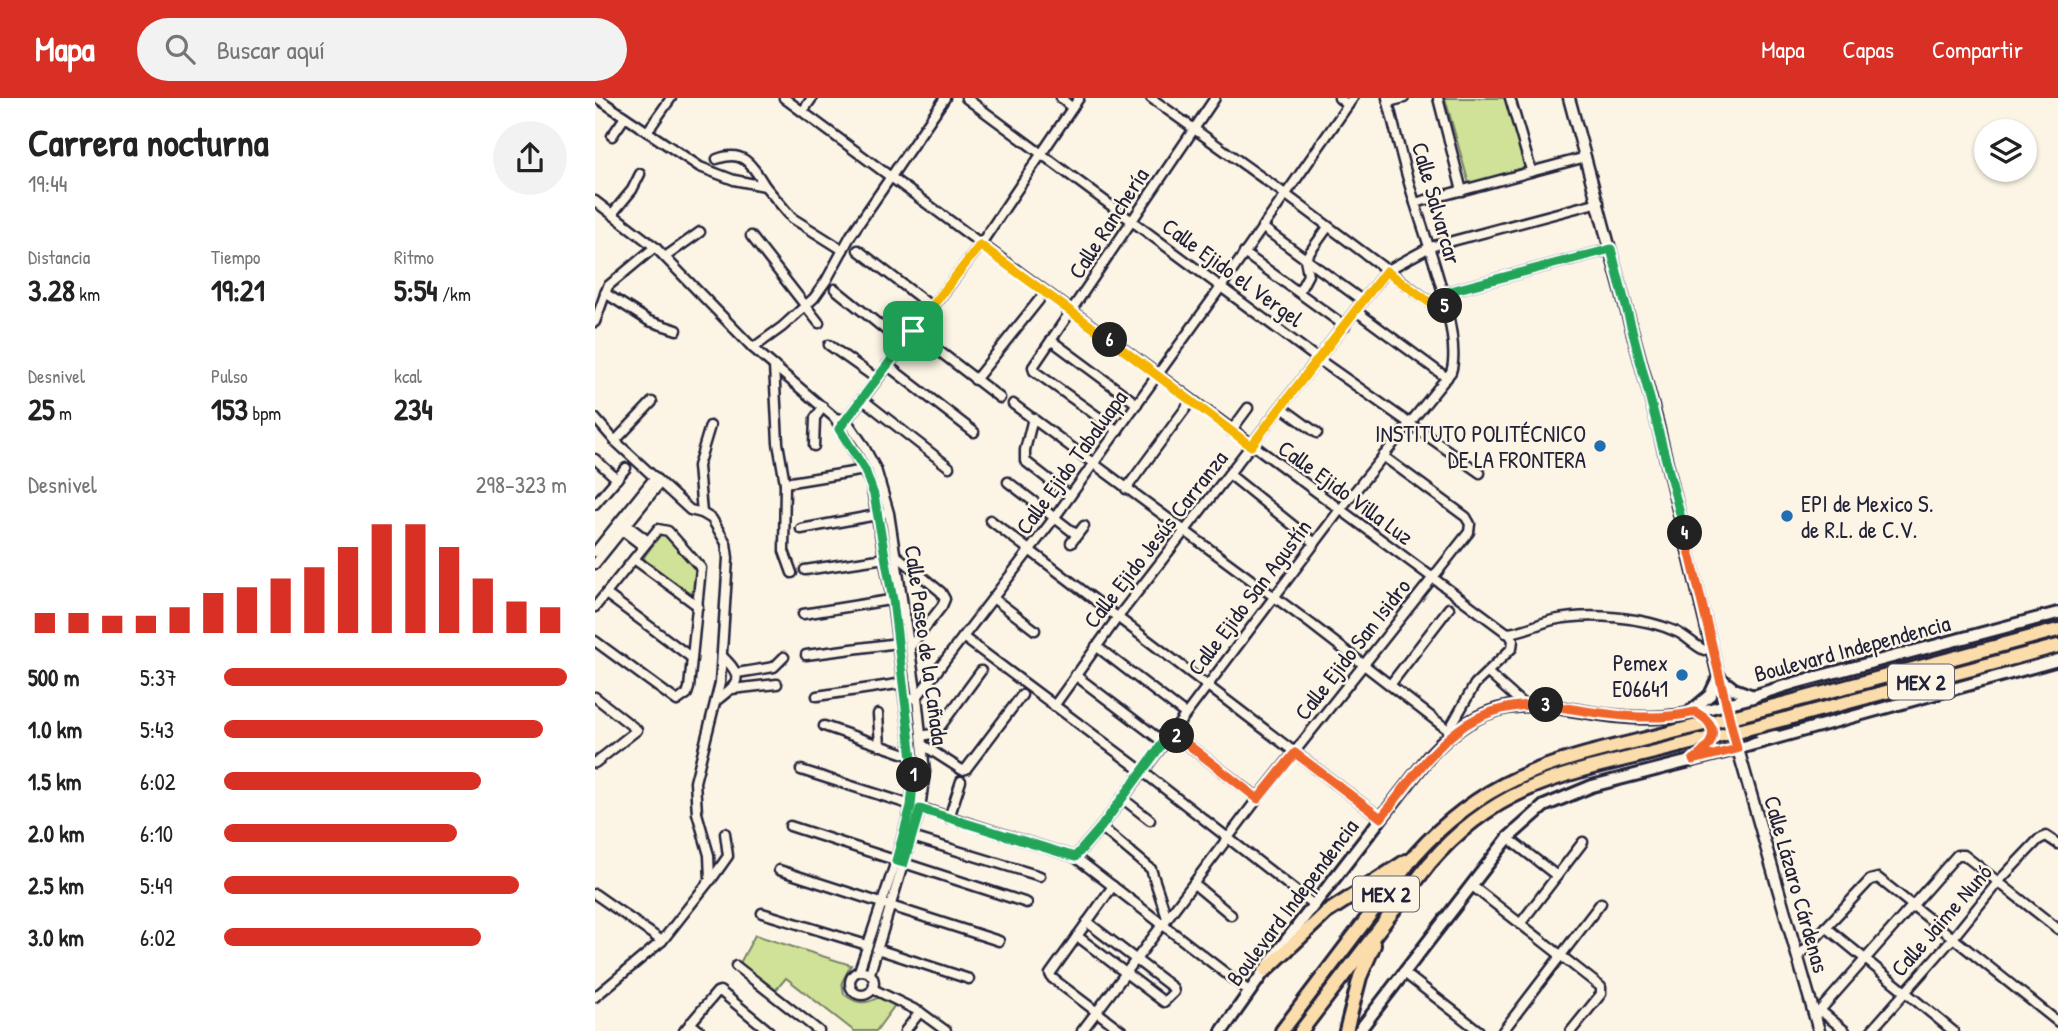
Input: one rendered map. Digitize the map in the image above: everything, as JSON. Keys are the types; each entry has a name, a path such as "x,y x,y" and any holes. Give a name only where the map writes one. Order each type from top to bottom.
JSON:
{"highway":[{"name":"MEX 2","path":"1282,1031 1415,855 1434,834 1463,809 1510,780 1562,760 2058,630"},
{"name":"MEX 2","path":"1301,1031 1451,839 1486,811 1510,797 1566,775 2058,646"},
{"path":"1265,971 1326,913 1415,855"},
{"path":"1346,1031 1362,971 1392,913"}],"main road":[{"name":"Boulevard Independencia","path":"1222,1031 1314,905 1431,754 1451,732 1482,715 1502,708 1524,705 1546,705 1641,718 1691,713 2058,613"},
{"name":"MEX 2","path":"1359,1031 1508,838 1536,812 1572,793 2058,660"},
{"path":"1693,760 1709,749 1713,739 1709,723 1691,713 1710,695 1719,677 1734,689 1754,695 1746,708 1747,722 1761,734 1781,737"}],"street":[{"path":"647,132 671,98"},
{"name":"Calle Ejido Villa Luz","path":"784,98 1506,633 1514,643 1512,648 1488,673"},
{"path":"803,111 812,98"},
{"path":"753,348 807,306 945,98"},
{"name":"Calle Ejido el Vergel","path":"966,98 1318,359 1480,473"},
{"path":"1061,98 1072,108"},
{"path":"839,429 980,245 1079,98"},
{"path":"1151,98 1286,194 1447,315"},
{"name":"Calle Ranchería","path":"1118,431 1033,368 1216,98"},
{"path":"1339,98 1351,101"},
{"path":"1388,100 1405,98"},
{"path":"1438,98 1462,191"},
{"path":"1510,98 1531,170"},
{"name":"Calle Lázaro Cárdenas","path":"1569,98 1657,422 1737,749 1818,1013 1819,1031"},
{"path":"603,100 708,171 765,186"},
{"name":"Calle Salvarcar","path":"1388,100 1415,203 1443,293 1453,362"},
{"name":"Calle Ejido Tabaluapa","path":"917,697 1030,551 1118,431 1351,101"},
{"path":"612,136 625,117"},
{"path":"717,159 732,155 742,157 792,218 843,250"},
{"path":"1415,203 1586,156"},
{"path":"612,214 632,190 640,174"},
{"name":"Calle Paseo de la Cañada","path":"595,201 655,247 753,348 835,418 865,470 874,495 893,600 914,757 916,807 912,837 900,862"},
{"name":"Calle Ejido Jesús Carranza","path":"1054,706 1118,617 1386,271 1430,247 1598,202"},
{"path":"1262,227 1363,302"},
{"path":"1299,292 1308,275 1305,259 1328,227"},
{"path":"665,257 700,232"},
{"path":"751,236 819,323"},
{"path":"595,322 611,283 655,247"},
{"path":"1443,293 1611,249"},
{"path":"858,250 932,307"},
{"path":"1244,253 1345,326"},
{"path":"835,289 903,344"},
{"path":"605,293 649,321 677,330"},
{"path":"975,380 1039,300"},
{"path":"1356,311 1447,377"},
{"path":"913,331 1000,398"},
{"path":"1052,341 1137,404"},
{"path":"829,345 877,379"},
{"name":"Calle Ejido San Agustín","path":"1075,857 1101,827 1339,511 1447,377 1453,362"},
{"path":"887,365 974,432"},
{"path":"774,366 778,443 785,483 784,551 792,573"},
{"path":"862,399 949,467"},
{"path":"1126,489 1191,401"},
{"path":"615,441 652,402"},
{"path":"1013,404 1095,462 1126,489 1451,732 1475,684 1488,673 1524,705"},
{"path":"814,446 815,418 823,407"},
{"path":"1281,407 1317,433"},
{"path":"1231,431 1248,408"},
{"path":"595,418 615,441 690,510 712,519 726,543 728,558 722,656 716,702 710,715 695,787 697,813 710,863 711,880"},
{"path":"835,418 846,420"},
{"path":"1033,418 1025,450 1026,463 1070,496"},
{"name":"Calle Paseo de la Cañada","path":"846,420 876,469 889,513 923,740 925,772 891,906 870,973"},
{"path":"702,513 698,467 710,426"},
{"name":"Calle Ejido San Isidro","path":"1082,1031 1258,799 1468,532 1471,524 1466,517 1383,456"},
{"path":"595,459 617,479"},
{"path":"595,504 626,468"},
{"path":"785,483 865,470"},
{"path":"1229,474 1315,543"},
{"path":"598,552 657,480"},
{"path":"1008,482 1077,535"},
{"path":"801,529 889,513"},
{"path":"989,520 1381,818"},
{"path":"621,525 645,544"},
{"path":"1071,543 1084,526"},
{"path":"595,607 657,530 665,529 702,570 689,691 677,701 595,641"},
{"path":"895,555 941,592 945,599 909,647"},
{"path":"805,570 885,558"},
{"path":"633,559 698,606"},
{"path":"606,594 692,658"},
{"path":"803,614 903,598"},
{"path":"993,598 1035,630"},
{"path":"1390,685 1449,608"},
{"path":"1506,633 1519,632 1552,620 1592,616 1665,627 1683,635 1704,650 1712,647"},
{"path":"963,637 1142,771 1314,905"},
{"path":"806,655 898,643"},
{"path":"1096,646 1185,714"},
{"path":"716,702 736,682 737,673 722,656"},
{"path":"737,673 774,667 785,657"},
{"path":"981,671 940,727 923,740 962,769 966,769 1022,695"},
{"path":"1075,675 1163,742"},
{"path":"817,696 904,683"},
{"path":"731,689 777,684"},
{"path":"595,696 637,730 595,763"},
{"path":"906,699 917,697"},
{"path":"877,714 880,746"},
{"path":"824,726 914,757"},
{"path":"1171,732 1258,799"},
{"path":"595,751 603,757"},
{"path":"801,770 1075,857 1165,921 1250,992"},
{"path":"949,818 961,781"},
{"path":"1122,798 1150,820"},
{"path":"790,825 1027,903"},
{"path":"1101,827 1137,856 1155,876 1165,921"},
{"path":"595,997 662,942 728,856 725,833"},
{"name":"Calle Jaime Nunó","path":"1871,1031 1998,882 2043,836 2050,837 2058,844"},
{"path":"912,837 1040,876"},
{"path":"1508,838 1557,876"},
{"path":"1520,925 1583,842"},
{"path":"1845,1031 1818,1013 1957,855 1964,855 2058,929"},
{"path":"873,989 863,995 852,991 850,979 859,971 881,903 900,862"},
{"path":"779,870 999,941"},
{"path":"1799,956 1870,880 1875,878 2058,1022"},
{"path":"1193,884 1231,915"},
{"path":"1471,885 1601,987 1602,991 1571,1031"},
{"path":"1113,886 1050,974 1122,1031"},
{"path":"595,894 662,942"},
{"path":"1503,1031 1601,903"},
{"path":"762,914 867,945"},
{"path":"1077,936 1164,1002 1174,992 1174,989 1087,922"},
{"path":"1826,927 1953,1031"},
{"path":"877,949 969,979"},
{"path":"736,966 818,1031"},
{"path":"859,971 870,973 874,981 873,989"},
{"path":"1403,972 1479,1031"},
{"path":"873,989 920,1012 945,1030"},
{"path":"684,1031 718,991 725,993 769,1031"},
{"path":"905,1031 920,1012"},
{"path":"690,1023 700,1031"}],"green space":[{"path":"1445,98 1505,98 1526,167 1469,184"},
{"path":"661,534 667,534 698,567 695,591 691,594 646,563 644,557"},
{"path":"755,935 851,965 842,982 844,994 853,1000 865,1002 879,997 895,1005 876,1031 854,1031 786,978 775,991 740,963"}],"place":[{"name":"INSTITUTO POLITÉCNICO DE LA FRONTERA","path":"1600,446"},
{"name":"EPI de Mexico S. de R.L. de C.V.","path":"1787,516"},
{"name":"Pemex E06641","path":"1682,675"}],"route":[{"path":"980,245 1251,446 1386,271 1447,315 1443,293 1611,249 1657,422 1737,749 1693,760 1709,749 1713,739 1709,723 1695,712 1663,718 1641,718 1538,704 1502,708 1471,720 1452,733 1431,754 1381,818 1295,753 1258,799 1171,732 1101,827 1075,857 920,809 904,863 896,861 911,806 914,757 893,600 874,495 865,470 839,429 913,331 980,245"}]}
